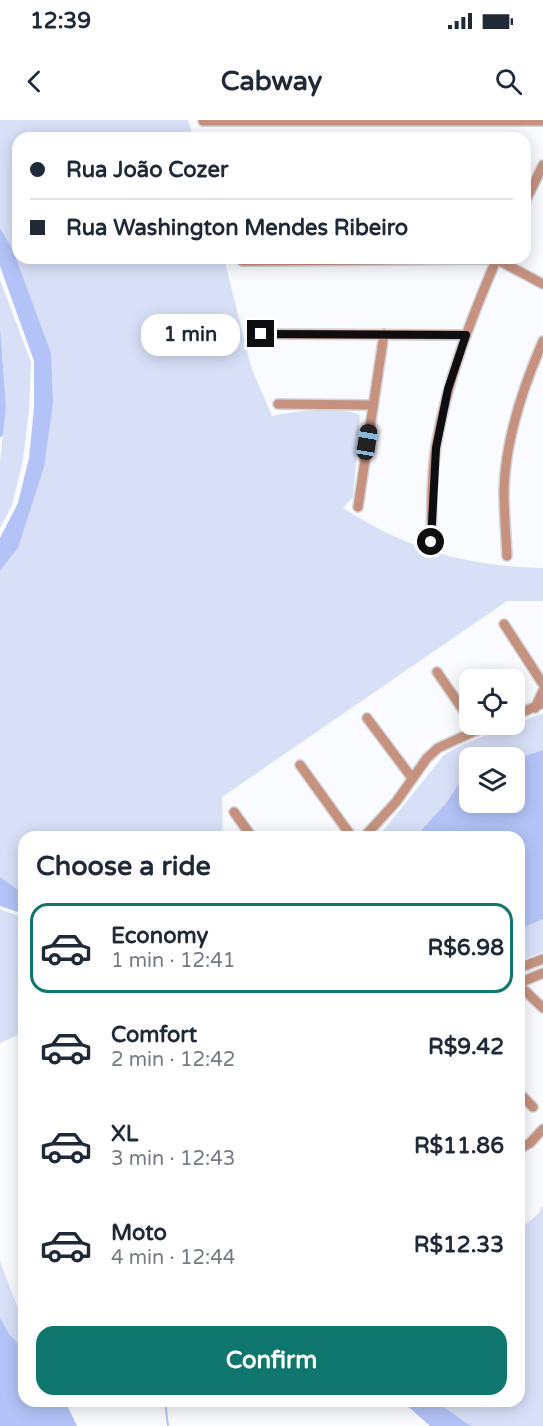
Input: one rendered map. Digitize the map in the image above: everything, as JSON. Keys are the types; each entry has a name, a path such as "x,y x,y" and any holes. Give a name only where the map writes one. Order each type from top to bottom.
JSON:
{"street":[{"path":"203,121 543,120"},
{"path":"531,187 543,165"},
{"path":"431,542 436,448 448,389 494,264"},
{"path":"505,264 543,284"},
{"path":"261,334 466,335"},
{"path":"358,507 384,334"},
{"path":"507,556 504,491 508,459 529,373 543,341"},
{"path":"278,404 373,405"},
{"path":"504,624 539,672 543,684"},
{"path":"437,672 459,704"},
{"path":"525,711 539,705 543,691"},
{"path":"367,718 412,778"},
{"path":"369,831 396,802 412,778 438,748 460,735"},
{"path":"300,765 348,831"},
{"path":"234,812 248,831"},
{"path":"525,966 543,959"},
{"path":"525,981 543,973"},
{"path":"525,990 543,1008"},
{"path":"525,1099 533,1107"},
{"path":"525,1146 543,1129"}],"shaded area":[{"path":"0,120 188,120 191,132 12,132 12,248 0,228"},
{"path":"16,264 225,264 251,367 272,416 292,412 329,410 360,415 353,497 343,508 391,535 439,553 488,564 543,568 543,601 507,601 222,797 223,831 18,831 18,890 0,877 0,571 18,548 53,403"},
{"path":"0,280 31,362 29,411 23,460 12,505 0,528 0,461 6,407 0,326"},
{"path":"543,713 543,750 525,756 525,747 459,747 459,783 446,803 420,831 383,831 444,755 461,745 487,735 525,735 525,720"},
{"path":"0,909 18,916 18,1035 0,1043"},
{"path":"543,919 543,952 525,959 525,927"},
{"path":"543,1205 543,1426 471,1426 444,1407 525,1407 525,1225 539,1213"},
{"path":"0,1261 18,1308 18,1407 0,1426"}],"water":[{"path":"0,228 12,248 12,264 18,264 51,353 53,403 44,467 18,548 0,571 0,538 18,503 29,458 34,408 34,361 0,266"},
{"path":"0,326 6,407 3,435 0,438"},
{"path":"543,750 543,919 525,927 525,831 420,831 446,803 459,783 459,813 525,813 525,756"},
{"path":"0,877 18,890 18,912 0,906"},
{"path":"0,1318 9,1334 18,1343 18,1407 68,1407 77,1426 0,1426"},
{"path":"409,1407 444,1407 471,1426 430,1426"}],"waterway":[{"path":"166,1407 168,1426"}],"route":[{"path":"261,334 466,335 448,389 436,448 431,542"}]}
